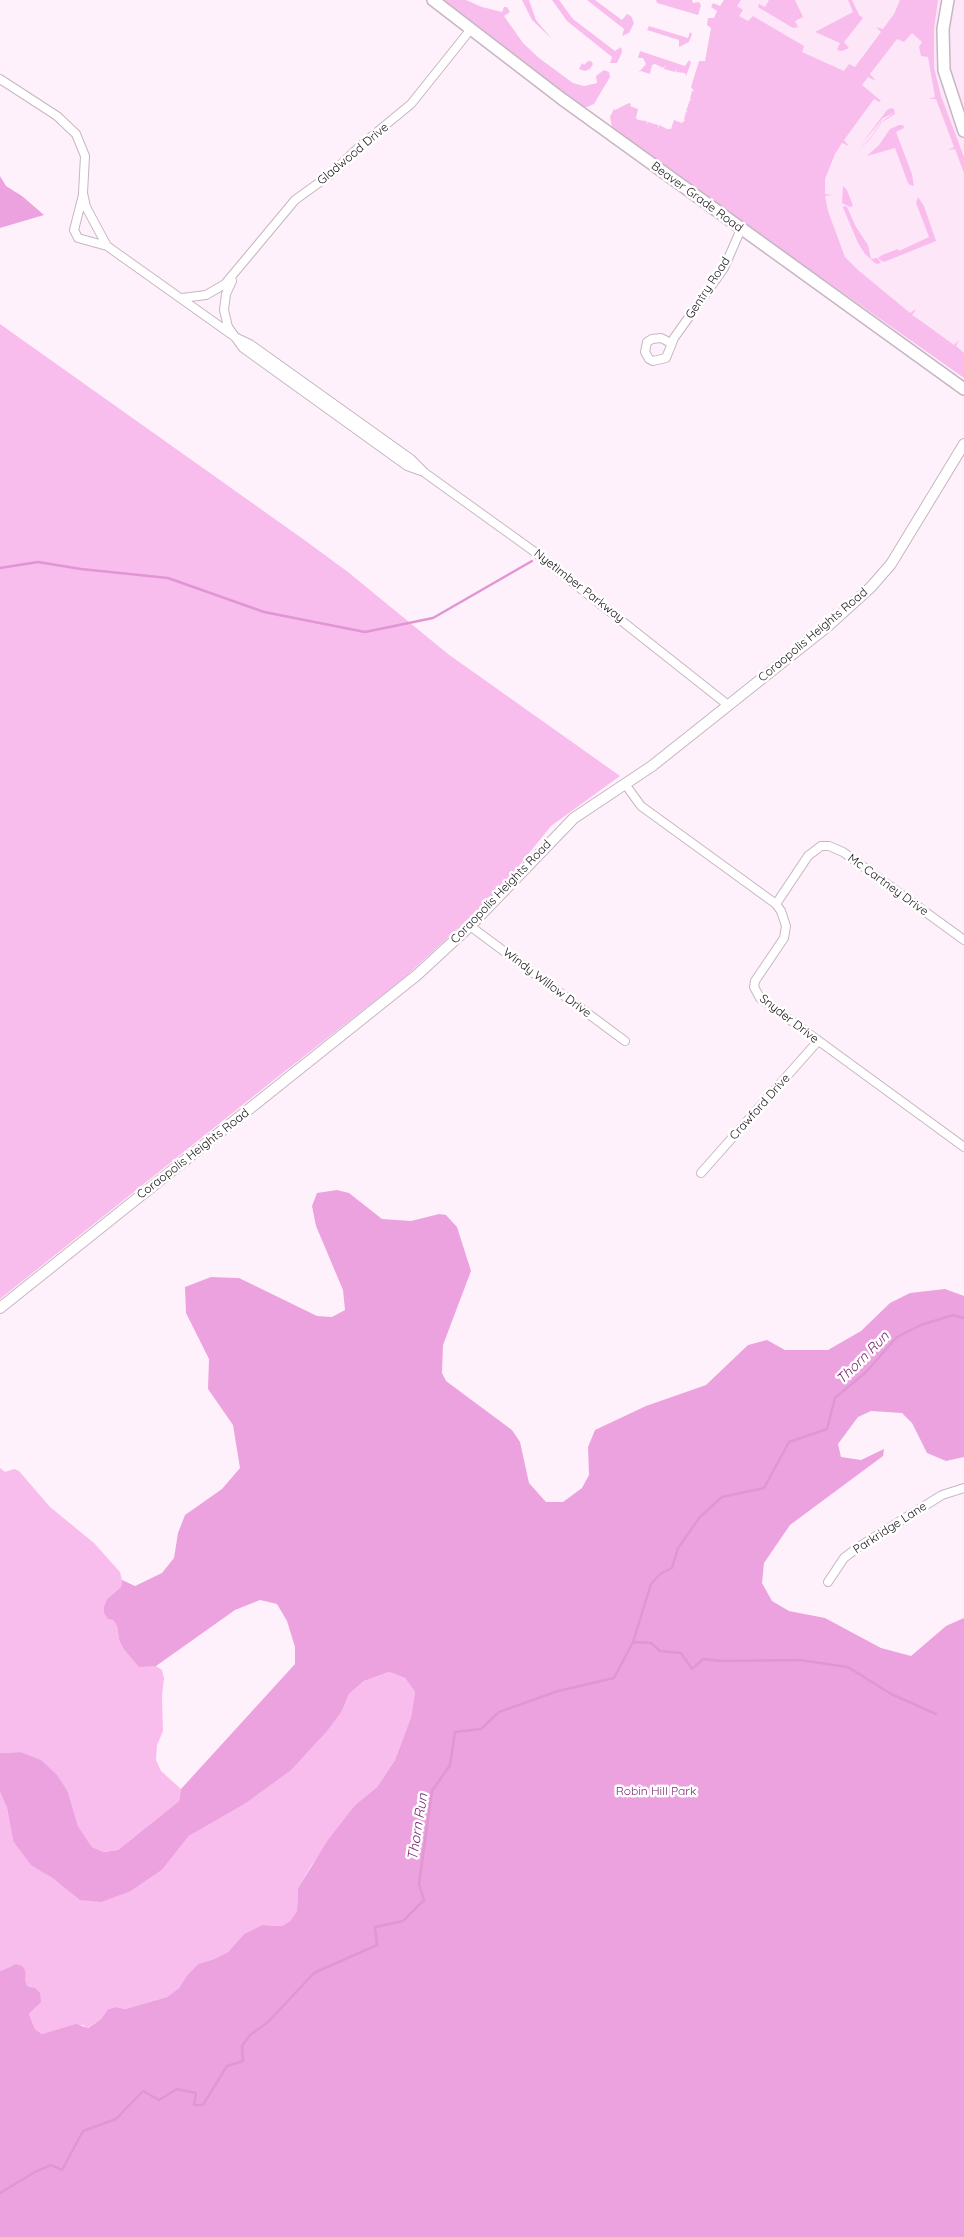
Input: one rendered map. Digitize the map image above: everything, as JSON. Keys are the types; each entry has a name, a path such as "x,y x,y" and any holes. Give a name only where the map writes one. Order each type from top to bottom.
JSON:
{"main road":[{"name":"Beaver Grade Road","path":"433,0 562,100 964,389"},
{"path":"948,0 942,34 944,70 964,131"}],"street":[{"name":"Gladwood Drive","path":"182,298 206,295 226,284 295,200 331,174 360,146 411,104 470,29"},
{"path":"0,79 58,116 76,134 83,148 86,164 83,193 74,230 78,238 107,246"},
{"path":"83,193 86,207 107,246"},
{"name":"Gentry Road","path":"671,343 724,268 741,229"},
{"name":"Nyetimber Parkway","path":"107,246 235,337 246,351 407,466 425,473 532,550 728,705"},
{"name":"Gladwood Drive","path":"234,276 226,294 224,310 228,327 235,337"},
{"name":"Coraopolis Heights Road","path":"0,1308 417,976 470,926 574,818 652,766 828,626 879,579 904,545 964,444"},
{"path":"625,784 641,806 776,904"},
{"name":"Mc Cartney Drive","path":"776,904 808,856 821,846 829,846 843,852 964,940"},
{"name":"Snyder Drive","path":"776,904 785,919 786,932 780,944 758,974 754,987 766,1003 964,1147"},
{"name":"Windy Willow Drive","path":"470,926 625,1041"},
{"name":"Crawford Drive","path":"701,1172 818,1041"},
{"name":"Parkridge Lane","path":"828,1582 844,1558 857,1548 942,1495 964,1488"}],"shaded area":[{"path":"442,0 466,0 482,7 502,12 504,7 507,7 510,12 504,16 523,43 539,58 573,83 584,86 597,83 596,76 604,70 609,72 610,77 594,104 582,107"},
{"path":"522,0 529,0 536,20 552,39 532,20"},
{"path":"552,0 559,0 573,19 615,51 621,47 622,52 617,63 610,63 612,57 567,21"},
{"path":"587,0 595,0 622,20 627,14 631,16 634,23 629,33 622,36 624,29"},
{"path":"656,0 692,0 693,3 699,2 701,5 698,15 657,3"},
{"path":"724,0 741,0 737,6 743,10 739,16 748,21 753,16 804,46 802,52 844,71 849,64 855,67 881,32 876,27 883,29 894,14 900,0 938,0 934,29 934,68 941,96 964,157 964,173 955,149 948,150 954,147 936,99 929,99 935,97 928,57 921,56 919,47 922,42 912,33 904,42 897,39 870,74 876,81 868,77 862,85 881,101 879,102 874,99 844,140 849,146 842,143 835,154 825,179 825,194 832,195 825,196 828,211 845,257 910,313 916,309 912,315 954,345 959,340 956,346 964,353 964,378 667,169 612,127 610,117 614,109 629,103 631,104 630,106 638,109 636,118 638,120 647,121 646,125 648,122 658,125 658,129 659,125 671,129 674,120 682,123 685,120 686,112 688,111 686,111 690,100 692,100 690,99 692,91 694,91 691,87 699,61 705,61 711,28 707,25 708,18 714,18 717,11 711,7 713,3 720,6"},
{"path":"732,0 964,0 964,365 824,269 725,14"},
{"path":"769,0 795,0 803,17 795,21 798,27 793,28 758,7 759,4 765,7"},
{"path":"848,0 852,0 859,15 863,18 844,42 849,48 842,51 837,50 840,43 815,32 853,12"},
{"path":"649,26 688,38 690,32 692,34 689,42 679,47 679,40 647,30"},
{"path":"640,51 685,66 689,60 691,63 686,76 685,73 676,72 677,68 675,72 664,69 665,65 663,68 655,64 652,65 650,74 641,71 638,73 646,64 643,58 638,58"},
{"path":"591,61 593,64 590,69 585,71 579,69 582,63 584,65"},
{"path":"894,109 895,114 882,122 870,139 858,151 881,122 894,113 883,118 860,146 887,110"},
{"path":"903,125 904,128 896,132 912,174 914,186 908,183 895,148 867,156 879,145 890,129"},
{"path":"843,186 847,190 853,206 850,207 842,203"},
{"path":"918,197 924,206 936,241 884,262 880,260 878,258 882,255 898,249 899,251 929,237 916,203"},
{"path":"845,206 868,245 871,259 877,258 881,263 875,263 865,254 858,243 844,210 843,207"},
{"path":"0,324 303,539 348,572 448,654 620,776 551,826 513,873 466,921 404,978 0,1299"},
{"path":"0,1468 5,1472 14,1469 19,1471 50,1507 94,1543 120,1572 121,1587 107,1599 113,1620 117,1626 119,1640 123,1648 147,1666 156,1666 162,1670 164,1678 162,1697 163,1731 157,1745 156,1760 161,1771 181,1789 179,1801 118,1850 104,1852 92,1847 78,1826 68,1792 20,1752 0,1753"},
{"path":"389,1672 405,1678 415,1692 411,1717 395,1760 377,1787 355,1805 311,1866 298,1888 297,1911 290,1921 282,1926 262,1925 244,1934 228,1952 198,1964 187,1975 179,1988 167,1997 125,2009 116,2007 108,2009 101,2019 87,2028 83,2025 68,2027 42,2034 35,2029 29,2014 36,2007 29,1987 26,1984 26,1978 11,1966 0,1971 0,1792 7,1808 13,1841 49,1876 54,1879 131,1891 162,1870 189,1836 243,1805 342,1711 349,1694 364,1681"}],"green space":[{"path":"0,176 6,186 22,196 44,215 0,228"},
{"name":"Robin Hill Park","path":"337,1190 349,1193 382,1219 411,1221 439,1214 446,1215 457,1227 471,1271 443,1345 442,1373 446,1381 512,1430 520,1442 529,1483 546,1502 563,1502 582,1488 589,1475 588,1447 595,1430 646,1406 706,1385 748,1345 767,1340 785,1350 828,1350 861,1331 890,1303 910,1293 945,1289 964,1296 964,1457 946,1461 927,1453 912,1423 902,1413 871,1411 858,1417 838,1444 841,1457 861,1460 884,1449 883,1456 790,1525 764,1563 762,1583 772,1601 789,1611 825,1618 881,1648 911,1656 946,1626 964,1618 964,2237 0,2237 0,1971 16,1964 22,1966 25,1970 26,1984 29,1987 35,1988 40,1993 41,2002 29,2014 35,2029 42,2034 76,2024 88,2028 101,2019 108,2009 116,2007 125,2009 167,1997 179,1988 187,1975 198,1964 228,1952 244,1934 262,1925 282,1926 290,1921 297,1911 298,1888 328,1840 355,1805 377,1787 395,1760 411,1717 415,1692 405,1678 389,1672 364,1681 349,1694 342,1711 327,1731 291,1770 243,1805 189,1836 162,1870 131,1891 101,1902 80,1900 54,1879 31,1865 13,1841 7,1808 0,1792 0,1753 20,1752 41,1760 57,1775 68,1792 78,1826 92,1847 104,1852 118,1850 179,1801 181,1789 295,1664 295,1647 287,1621 277,1604 260,1600 235,1610 156,1666 139,1667 123,1648 119,1640 117,1626 113,1620 108,1619 104,1613 104,1607 107,1599 121,1587 122,1580 135,1586 162,1573 174,1558 178,1533 185,1515 222,1489 240,1468 233,1425 208,1389 209,1359 186,1313 185,1287 211,1277 239,1278 317,1316 332,1317 345,1310 343,1290 316,1226 312,1206 317,1193"}],"waterway":[{"path":"0,568 38,562 81,569 168,578 264,612 365,632 433,618 532,561"},
{"name":"Thorn Run","path":"0,2193 35,2172 51,2165 62,2170 83,2131 116,2119 143,2091 159,2100 177,2089 196,2093 194,2105 203,2105 227,2066 243,2061 242,2046 250,2035 268,2022 314,1973 377,1945 375,1927 403,1921 424,1900 419,1884 432,1791 450,1765 455,1732 481,1729 499,1712 558,1691 614,1678 633,1642 651,1584 660,1574 672,1568 678,1548 700,1517 722,1497 764,1488 789,1442 827,1429 835,1398 866,1372 897,1337 921,1325 953,1315 964,1318"},
{"path":"633,1642 651,1643 660,1651 681,1653 692,1669 703,1659 721,1661 800,1660 848,1667 891,1694 936,1714"}]}
